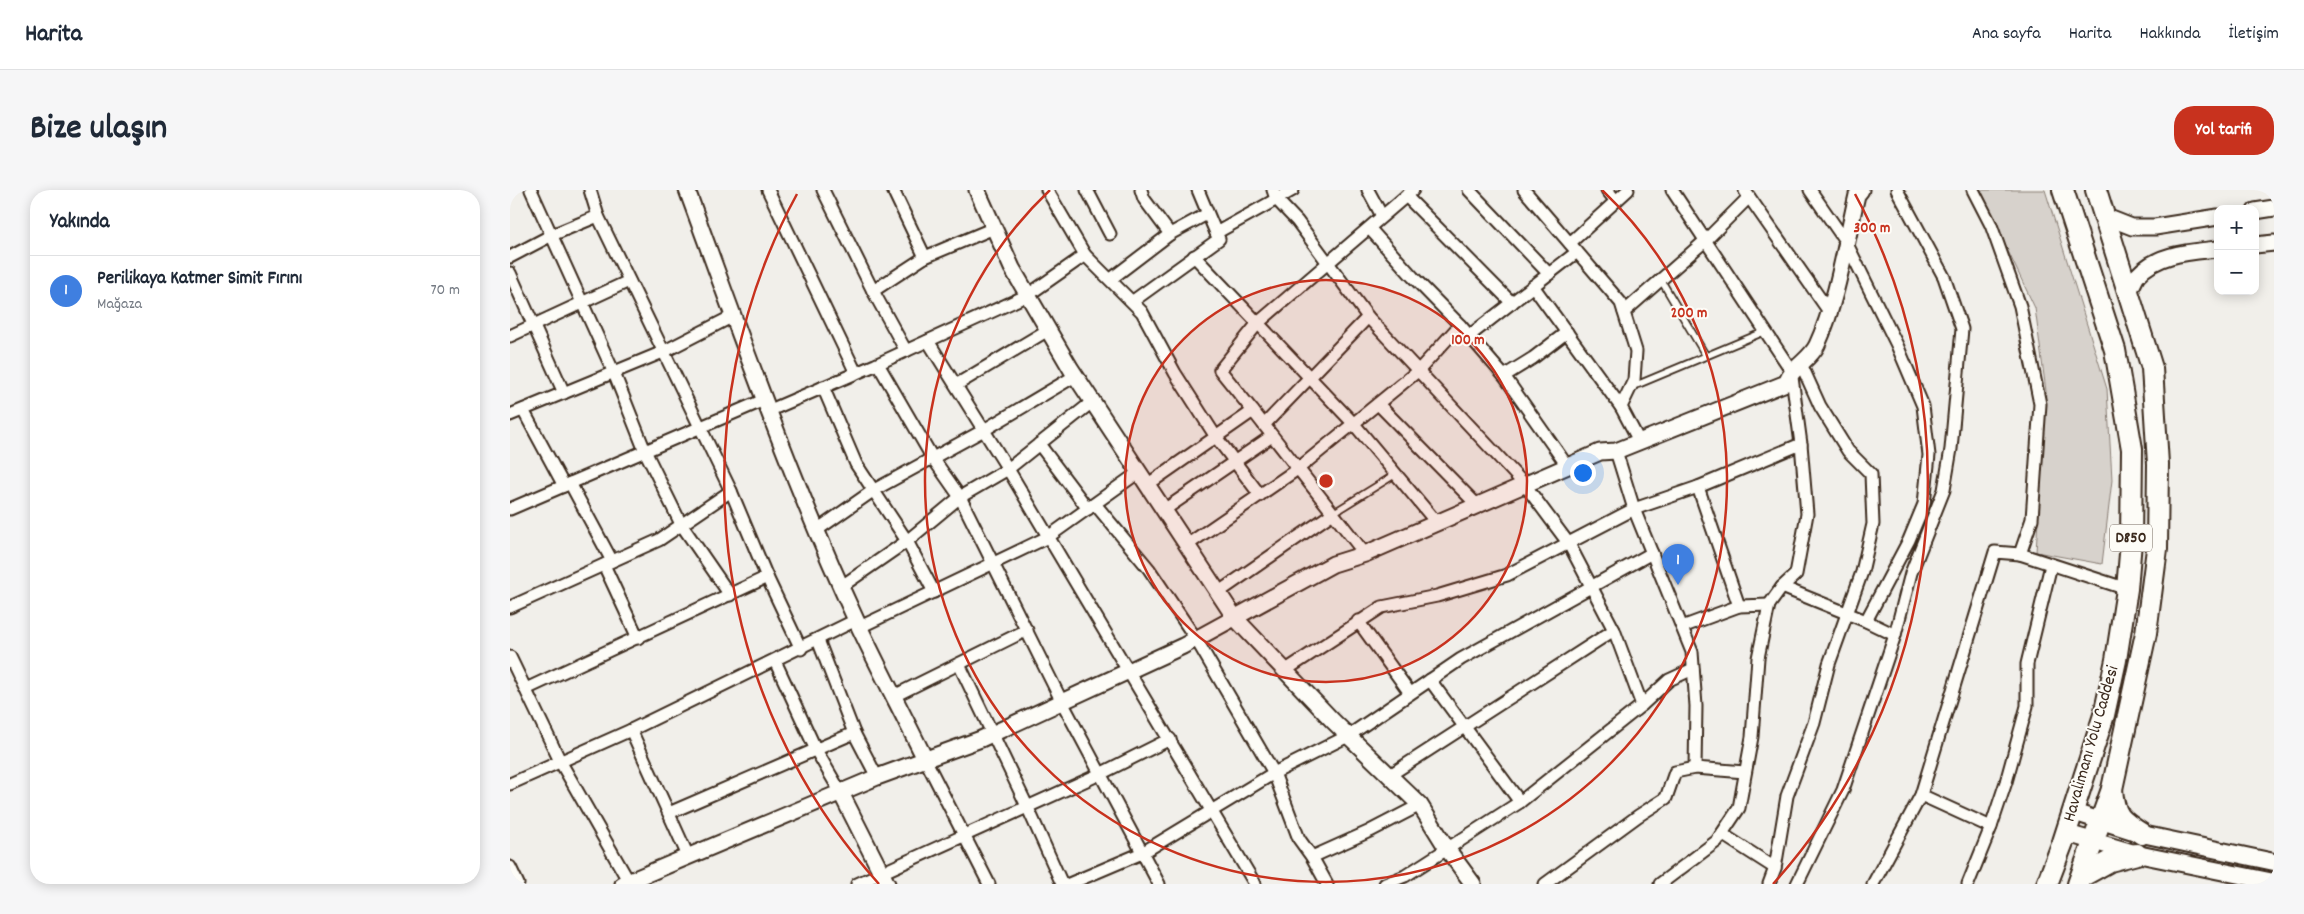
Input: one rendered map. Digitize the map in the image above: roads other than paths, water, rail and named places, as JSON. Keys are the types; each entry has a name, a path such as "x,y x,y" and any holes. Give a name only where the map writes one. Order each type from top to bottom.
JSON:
{"highway":[{"name":"Havalimanı Yolu Caddesi","path":"2047,884 2066,833 2104,715 2128,589 2131,542 2132,449 2115,350 2063,190"},
{"name":"Havalimanı Yolu Caddesi","path":"2079,881 2112,789 2146,633 2157,549 2158,464 2152,368 2096,190"},
{"path":"2112,789 2113,805 2120,820 2142,834"},
{"path":"2079,881 2110,861 2137,854"}],"main road":[{"path":"2073,812 2142,834 2274,862"},
{"path":"2066,833 2137,854 2274,882"}],"street":[{"path":"531,190 614,372 645,452 681,524 730,595"},
{"path":"590,190 598,216 662,352 731,491 767,577 801,649"},
{"path":"687,190 766,406 817,530 858,623 989,884"},
{"path":"768,190 856,374"},
{"path":"823,190 906,351"},
{"path":"893,190 925,257"},
{"path":"1047,190 1085,255 1142,312 1175,373 1216,437 1236,460 1260,495"},
{"path":"1087,190 1110,234"},
{"path":"1141,190 1144,199 1170,234"},
{"path":"1133,301 1218,239 1198,190"},
{"path":"1216,233 1274,195 1293,190"},
{"path":"1368,190 1382,216"},
{"path":"1469,190 1549,274"},
{"path":"1524,190 1621,303 1636,351 1634,380 1621,407"},
{"path":"1607,190 1616,201"},
{"path":"1469,336 1549,274 1628,190"},
{"path":"1672,190 1766,331 1796,367 1848,451 1872,474 1873,524 1862,572 1829,664 1814,723 1787,796 1775,868 1769,884"},
{"path":"1810,190 1846,242 1897,345 1923,406 1928,450 1924,504 1909,540 1866,621"},
{"path":"510,657 560,761 634,882 688,856 877,777 991,734 1062,702 1196,639 1333,564 1365,554 1525,484 1568,468 1600,452 1616,451 1786,383 1796,367 1816,346 1828,310 1857,195 1861,190"},
{"path":"1797,884 1843,790 1895,635 1911,572 1944,490 1951,449 1962,330 1944,277 1897,190"},
{"path":"1973,190 1991,225 2020,306 2040,404 2032,520 2020,554"},
{"path":"979,191 994,228 1028,295 1075,376 1235,618 1348,736 1420,805 1448,850 1473,884"},
{"path":"1365,554 1220,370 1258,323 1410,193 1512,303"},
{"path":"1624,312 1706,240 1747,193 1828,310"},
{"path":"1274,195 1297,221 1368,317 1525,484 1569,544 1614,630 1642,705"},
{"path":"2259,210 2274,208"},
{"path":"1111,279 1170,234 1207,214"},
{"path":"510,256 552,235 598,216"},
{"path":"2104,216 2132,227 2155,227 2214,218"},
{"path":"873,290 925,257 994,228"},
{"path":"1370,229 1412,277 1460,325 1504,376 1568,468"},
{"path":"2259,245 2274,243"},
{"path":"2128,294 2137,277 2154,263 2175,254 2214,250"},
{"path":"510,509 699,428 823,388 856,374 1028,295 1085,255"},
{"path":"1194,256 1354,424 1436,522"},
{"path":"510,273 535,324 564,393"},
{"path":"510,336 628,281"},
{"path":"1533,286 1621,407 1640,441"},
{"path":"510,416 662,352 733,316"},
{"path":"1264,424 1368,317"},
{"path":"1187,545 1299,468 1354,424 1419,370 1460,325"},
{"path":"956,385 1048,330"},
{"path":"1504,376 1533,358 1567,332"},
{"path":"928,341 1008,468 1256,884"},
{"path":"878,364 932,457 960,497 1062,702 1159,884"},
{"path":"1660,884 1717,841 1739,808 1752,737 1758,658 1769,606 1782,587 1796,574 1807,514 1796,367"},
{"path":"817,530 874,490 984,430 1075,376"},
{"path":"823,388 856,464 907,541 934,592"},
{"path":"842,586 907,541 960,497 1008,468 1092,402"},
{"path":"1378,404 1478,506"},
{"path":"523,410 567,485 608,563 638,638"},
{"path":"510,784 630,730 818,640 934,592 1048,537 1091,506 1216,437 1253,411"},
{"path":"1164,510 1272,436"},
{"path":"1039,444 1091,506 1149,569 1196,639 1274,773 1299,839 1312,857 1327,884"},
{"path":"1286,670 1382,607 1437,596 1507,575 1634,509 1698,487 1801,444"},
{"path":"1928,450 1951,449"},
{"path":"1616,451 1634,509 1692,652 1696,706 1695,768"},
{"path":"1698,487 1739,606"},
{"path":"510,607 659,540 731,491"},
{"path":"1218,592 1333,513"},
{"path":"1873,884 1922,795 1996,552 2020,554 2128,589"},
{"path":"1069,884 1142,853 1274,773 1348,736 1462,659 1652,553"},
{"path":"1968,884 1991,827 2006,782 2026,706 2028,664 2051,565"},
{"path":"526,689 767,577"},
{"path":"1782,587 1866,621 1895,635"},
{"path":"1682,627 1739,606 1769,606"},
{"path":"1358,621 1410,694"},
{"path":"894,696 1027,630"},
{"path":"1390,775 1614,630"},
{"path":"818,640 854,733 877,777"},
{"path":"775,661 816,750 841,793 885,879"},
{"path":"959,664 1062,884"},
{"path":"1385,884 1405,876 1448,850 1520,802 1642,705 1669,680 1693,669"},
{"path":"1430,680 1520,802"},
{"path":"630,730 688,856"},
{"path":"669,813 854,733"},
{"path":"857,884 885,879 965,834 1100,774 1170,739"},
{"path":"1545,884 1638,816 1666,798 1675,772 1695,768 1745,772"},
{"path":"1922,795 1991,827"},
{"path":"1312,857 1370,831 1420,805"},
{"path":"1722,834 1775,868"},
{"path":"511,870 518,884"}],"lane":[{"path":"1661,280 1706,356"},
{"path":"1631,386 1640,384 1766,331"},
{"path":"1333,513 1396,474"}],"place":[{"name":"Perilikaya Katmer Simit Fırını","path":"1678,585"}]}
